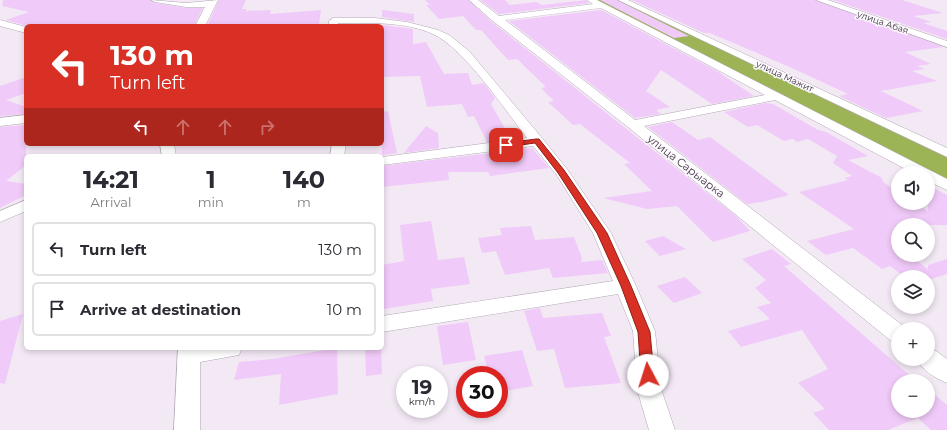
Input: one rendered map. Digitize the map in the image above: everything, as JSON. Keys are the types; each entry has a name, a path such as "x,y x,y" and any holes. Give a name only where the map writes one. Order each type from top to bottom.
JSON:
{"street":[{"path":"155,0 186,5 212,2"},
{"name":"улица Сарыарка","path":"472,0 633,124 891,328"},
{"name":"улица Мажит","path":"622,0 863,112 947,153"},
{"name":"улица Абая","path":"820,0 947,44"},
{"path":"201,24 212,2"},
{"path":"496,19 596,3 911,166"},
{"path":"334,24 333,21 346,20 411,25 446,37 465,53 562,172 602,233 626,286 644,332 649,389 662,430"},
{"path":"0,24 24,30"},
{"path":"633,124 776,96"},
{"path":"0,122 24,119"},
{"path":"384,161 536,141"},
{"path":"935,179 947,185"},
{"path":"0,217 24,206"},
{"path":"384,324 626,286"},
{"path":"187,430 189,351 203,350"},
{"path":"935,364 947,373"}],"green space":[{"path":"589,0 623,0 947,153 947,186 935,178 935,166 914,166"}],"building":[{"path":"3,0 150,0 155,3 186,8 203,8 195,24 24,25 6,20 29,12 2,6"},
{"path":"219,0 246,0 242,9 247,9 245,11 271,10 270,14 321,10 319,24 208,24"},
{"path":"425,0 468,0 492,22 736,216 750,231 713,242 677,206 647,209 603,198 652,191 624,164 630,163 580,124 573,125 548,102 554,101 541,88 546,87 517,59 508,60 481,30 476,30 463,16 439,19 426,5 430,5"},
{"path":"480,0 505,0 510,5 536,2 542,5 586,0 589,3 499,14"},
{"path":"600,0 617,0 689,36 674,38"},
{"path":"632,0 815,0 944,47 905,52 931,64 917,66 925,69 912,71 937,81 881,91 923,111 886,118 839,96 848,94 710,33 704,33"},
{"path":"833,0 902,0 943,13 913,16 932,22 923,23 947,31 947,39"},
{"path":"382,10 414,14 414,22 382,17"},
{"path":"601,10 717,71 754,96 712,104 661,70 646,91 670,107 656,110 661,114 635,118 509,21"},
{"path":"384,25 413,29 413,44 426,42 444,74 468,73 472,85 484,83 495,98 491,104 511,139 487,142 474,116 468,117 462,104 427,107 420,76 384,77"},
{"path":"24,78 24,94 6,100 24,106 24,114 0,116 0,86"},
{"path":"765,103 773,104 818,130 826,132 868,156 848,160 882,178 883,182 891,187 891,210 935,210 935,189 947,195 947,225 935,225 935,218 891,218 891,262 918,262 928,269 928,265 947,259 947,274 935,278 935,270 895,270 890,266 882,269 853,248 826,255 807,241 854,229 799,192 848,180 844,178 852,176 833,163 837,156 808,139 797,142 793,139 784,141 757,125 748,127 724,112"},
{"path":"388,111 397,153 382,154 382,146 384,146 384,112"},
{"path":"672,122 698,140 710,137 789,195 747,204 648,127"},
{"path":"24,125 24,146 26,146 26,154 24,154 24,167 6,181 24,184 24,196 0,208 0,127"},
{"path":"426,126 438,133 439,148 404,153"},
{"path":"532,148 549,168 490,176 488,172 448,172 449,180 384,187 384,166"},
{"path":"431,221 438,260 464,257 470,284 431,289 433,301 384,309 384,265 404,261 400,225"},
{"path":"531,226 535,240 574,237 582,258 581,262 602,260 608,273 553,278 549,268 505,275 496,251 482,253 478,238 502,235 500,228"},
{"path":"663,236 686,249 660,256 645,241"},
{"path":"772,249 791,264 784,266 891,359 891,366 899,366 908,374 891,374 891,418 918,418 888,430 829,430 813,413 825,409 798,383 828,369 802,330 741,347 728,331 770,319 757,307 771,303 755,288 766,280 742,259"},
{"path":"685,277 702,293 674,303 657,286"},
{"path":"540,308 543,318 602,313 611,336 604,337 621,383 565,388 554,349 537,351 524,311"},
{"path":"23,314 5,384 0,383 0,321"},
{"path":"468,322 476,360 443,365 437,326"},
{"path":"325,350 337,350 338,394 279,405 281,374 234,380 239,362 272,359"},
{"path":"365,350 381,350 382,374 366,376"},
{"path":"522,350 533,386 508,390 508,366 487,366 484,356"},
{"path":"935,395 947,405 947,430 931,430 918,418 935,418"}],"route":[{"path":"506,145 536,141 562,172 602,233 626,286 644,332 648,375"}]}
